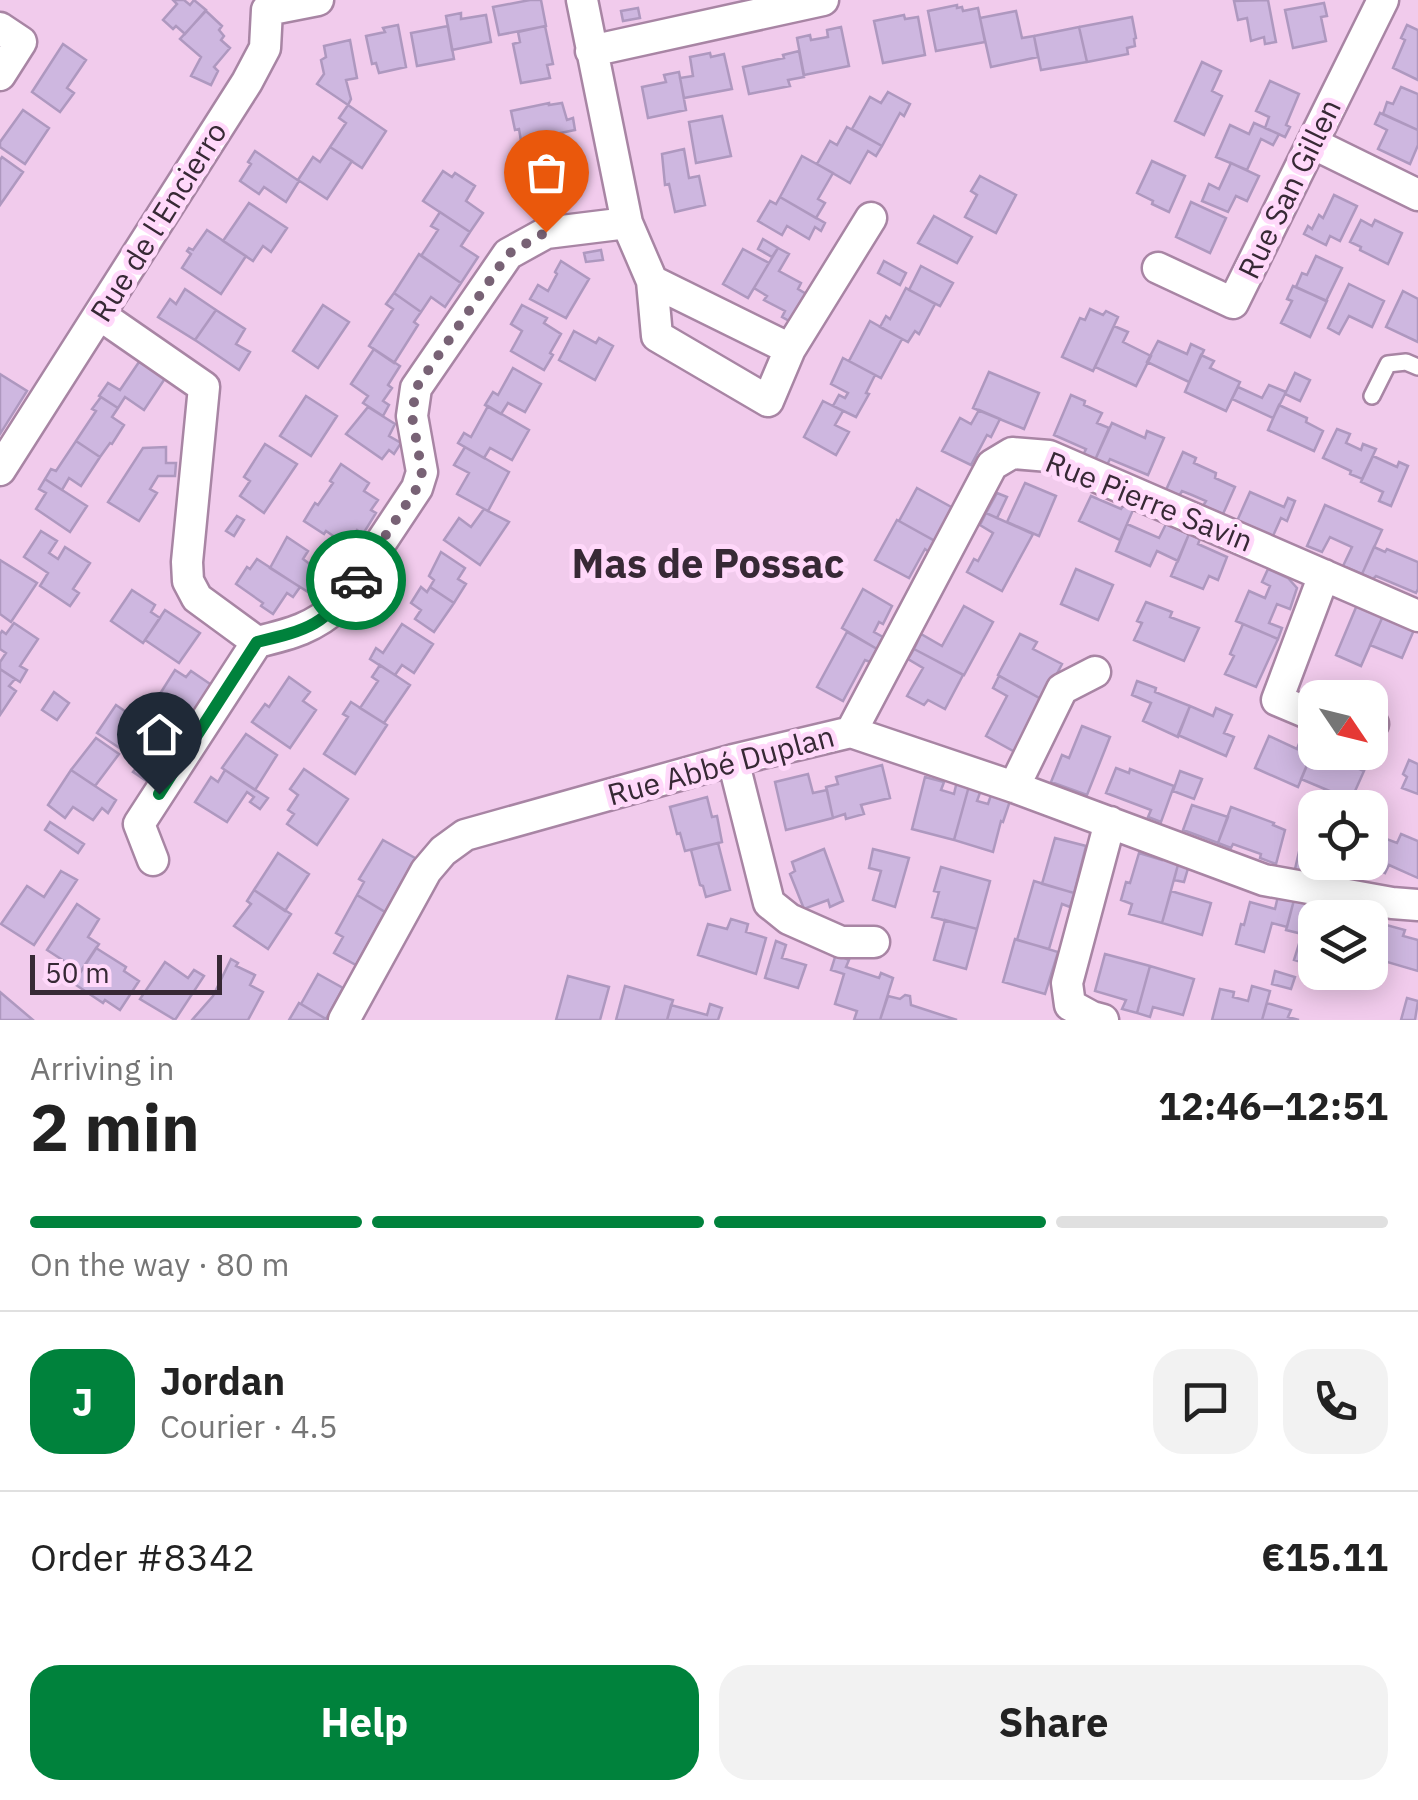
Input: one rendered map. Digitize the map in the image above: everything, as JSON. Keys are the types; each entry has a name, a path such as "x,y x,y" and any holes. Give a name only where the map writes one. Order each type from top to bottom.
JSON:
{"street":[{"name":"Rue de l'Encierro","path":"0,470 247,82 264,48 263,5 318,0"},
{"path":"582,0 627,223 652,281 656,336 768,401 790,349 871,218"},
{"path":"591,51 692,14 824,0"},
{"name":"Rue San Gillen","path":"1158,268 1233,303 1383,0"},
{"path":"0,28 21,42 0,74"},
{"path":"1312,143 1418,194"},
{"path":"153,860 140,824 257,642 304,630 340,604 417,488 422,472 412,416 416,388 508,254 546,232 627,223"},
{"path":"652,281 790,349"},
{"path":"100,315 204,387 188,580 197,598 257,642"},
{"name":"Rue Pierre Savin","path":"852,732 992,464 1012,453 1049,456 1418,616"},
{"path":"1298,709 1277,700 1324,576"},
{"path":"1014,787 1062,689 1095,672"},
{"name":"Rue Abbé Duplan","path":"344,1020 426,871 464,835 733,760 852,732 1014,787 1264,880 1418,905"},
{"path":"733,760 769,903 789,919 842,942 874,942"},
{"path":"1102,1020 1070,1005 1067,983 1110,822"}],"lane":[{"path":"1372,396 1388,364 1406,362 1418,367"}],"building":[{"path":"173,0 184,0 190,5 194,0 206,10 185,34 163,20 177,4"},
{"path":"541,0 546,26 499,35 493,7"},
{"path":"1268,0 1276,42 1265,44 1264,37 1251,41 1247,18 1238,20 1234,1"},
{"path":"1324,3 1327,16 1321,17 1326,41 1293,48 1285,10"},
{"path":"957,5 963,11 978,8 985,42 936,51 928,11"},
{"path":"638,8 640,18 623,21 621,11"},
{"path":"206,11 222,26 221,40 230,48 214,67 218,71 211,85 191,76 201,57 180,39"},
{"path":"1016,11 1022,38 1034,36 1038,57 991,67 980,18"},
{"path":"461,13 461,19 486,15 491,42 452,50 446,16"},
{"path":"904,15 905,19 918,17 925,55 883,63 874,21"},
{"path":"1132,17 1136,38 1135,46 1127,48 1128,54 1087,62 1079,27"},
{"path":"398,25 406,67 379,73 376,63 372,64 366,36"},
{"path":"1407,25 1418,30 1418,80 1393,68"},
{"path":"448,26 454,59 417,66 411,33"},
{"path":"545,26 553,64 547,65 550,78 521,83 513,44 520,42 518,32"},
{"path":"841,27 849,66 804,75 797,38 828,37 827,30"},
{"path":"1079,27 1087,62 1041,70 1034,36"},
{"path":"350,40 357,78 346,80 351,99 348,105 317,84 324,74 324,46"},
{"path":"63,44 86,60 67,88 74,93 60,112 32,92"},
{"path":"799,51 804,77 788,80 790,86 749,94 743,67"},
{"path":"710,53 711,57 724,54 732,89 684,98 680,78 693,76 690,57"},
{"path":"1202,62 1221,71 1212,91 1222,96 1204,135 1175,121"},
{"path":"679,72 686,110 648,118 642,87 666,82 664,75"},
{"path":"1270,81 1299,94 1285,137 1265,128 1269,117 1256,111"},
{"path":"1401,87 1418,94 1418,130 1383,114 1387,102 1393,104"},
{"path":"888,92 910,104 904,116 900,113 882,146 852,129 870,97 881,103"},
{"path":"562,103 567,120 573,118 575,130 521,141 511,111"},
{"path":"348,105 386,131 362,168 330,147 346,123 339,118"},
{"path":"23,110 49,128 25,164 0,147"},
{"path":"1380,113 1418,130 1418,145 1410,164 1378,149 1387,130 1375,124"},
{"path":"722,116 731,156 696,163 689,122"},
{"path":"1254,123 1279,134 1273,145 1261,139 1247,170 1216,157 1230,125 1249,134"},
{"path":"847,127 882,146 876,156 868,151 850,183 817,164 830,141 837,145"},
{"path":"330,147 352,161 327,199 298,180 313,157 320,162"},
{"path":"579,148 585,180 565,184 566,195 553,197 544,155"},
{"path":"684,149 689,178 699,176 705,205 675,212 669,184 665,185 662,154"},
{"path":"255,151 299,181 286,202 264,187 259,194 240,181"},
{"path":"544,155 553,197 540,200 538,191 514,196 508,162"},
{"path":"802,156 833,173 818,199 825,203 816,218 780,197"},
{"path":"2,157 23,172 0,205 0,160"},
{"path":"1152,161 1185,176 1169,212 1137,193"},
{"path":"1231,163 1259,176 1247,201 1236,196 1228,212 1202,201 1209,184 1219,189"},
{"path":"443,171 452,177 455,173 475,186 466,201 483,213 470,232 423,201"},
{"path":"980,176 1016,195 996,233 965,217 977,195 971,191"},
{"path":"1334,195 1357,206 1340,241 1330,236 1326,245 1304,234 1308,226 1312,229 1319,215 1323,218"},
{"path":"780,197 825,223 821,231 815,227 809,239 787,226 782,235 758,221 770,201 776,204"},
{"path":"1191,202 1226,218 1210,253 1176,237"},
{"path":"249,203 287,228 271,252 263,246 253,261 223,241"},
{"path":"440,212 470,232 461,246 478,257 461,283 421,256 438,230 431,226"},
{"path":"934,216 972,237 957,263 918,243"},
{"path":"1361,220 1372,226 1375,220 1402,233 1388,264 1350,242"},
{"path":"207,230 246,256 221,294 182,268 191,254 187,251 193,250"},
{"path":"763,239 778,248 772,257 758,249"},
{"path":"778,248 789,254 779,271 801,283 798,289 808,295 793,323 782,317 785,311 764,300 767,296 754,288"},
{"path":"743,249 769,263 748,298 723,284"},
{"path":"601,250 603,260 586,262 584,253"},
{"path":"419,254 461,283 445,307 431,297 421,312 394,293"},
{"path":"1316,256 1342,268 1326,301 1296,287"},
{"path":"561,261 589,279 566,318 530,299 538,285 548,291"},
{"path":"884,261 906,273 900,285 878,273"},
{"path":"921,266 953,283 940,306 909,290"},
{"path":"1349,284 1384,301 1372,327 1349,316 1339,334 1328,328"},
{"path":"1293,286 1327,301 1310,337 1281,323 1292,301 1287,299"},
{"path":"906,288 935,304 919,334 915,331 908,342 880,327 886,316 890,319"},
{"path":"185,289 216,310 195,340 158,317 170,299 176,304"},
{"path":"1403,291 1418,299 1418,342 1386,327"},
{"path":"394,293 421,312 414,322 418,325 394,363 369,346 393,309 386,304"},
{"path":"323,305 349,322 318,368 293,351"},
{"path":"522,305 547,318 544,323 561,334 544,370 511,351 522,331 511,324"},
{"path":"1090,309 1118,317 1093,371 1062,357 1080,318 1085,320"},
{"path":"216,310 245,329 236,344 250,352 239,370 195,340"},
{"path":"870,321 902,339 881,378 849,361"},
{"path":"1114,326 1128,332 1123,342 1151,356 1136,386 1095,367"},
{"path":"574,331 596,343 599,338 613,346 595,380 559,360"},
{"path":"1158,341 1187,354 1191,344 1204,350 1189,382 1147,362"},
{"path":"374,349 400,366 388,385 392,388 383,401 389,405 383,416 363,403 368,396 351,384"},
{"path":"1201,355 1214,361 1210,368 1240,382 1226,411 1185,392"},
{"path":"843,358 875,375 856,417 833,406 839,395 845,398 848,393 831,384"},
{"path":"139,362 166,377 144,410 125,397 118,408 99,396 108,383 120,390"},
{"path":"513,368 541,384 525,412 508,403 501,414 485,405 493,392 498,395"},
{"path":"989,372 1039,393 1024,429 973,408"},
{"path":"1295,373 1310,380 1300,401 1285,394"},
{"path":"0,374 27,391 0,434"},
{"path":"1269,385 1286,392 1273,418 1232,399 1238,387 1262,398"},
{"path":"1071,395 1102,413 1097,423 1109,428 1095,460 1083,455 1086,449 1054,435"},
{"path":"306,396 337,416 311,456 280,436"},
{"path":"101,397 118,408 112,417 124,425 100,457 76,441"},
{"path":"823,401 843,411 835,425 849,432 836,455 804,437"},
{"path":"1279,405 1307,418 1306,422 1323,431 1314,451 1268,430"},
{"path":"488,406 529,430 512,460 490,448 484,458 458,443 464,433 471,437"},
{"path":"368,407 395,424 389,436 401,443 394,454 389,450 382,459 346,434"},
{"path":"979,410 1000,419 971,465 942,451 960,418 971,424"},
{"path":"1112,423 1145,438 1147,431 1164,438 1148,475 1110,459 1107,465 1095,460"},
{"path":"1337,429 1350,434 1346,443 1361,450 1363,444 1376,449 1362,479 1323,458"},
{"path":"76,441 100,457 81,486 69,478 62,490 45,479 51,469 56,471"},
{"path":"265,444 297,464 264,513 240,496 250,481 244,477"},
{"path":"166,447 166,463 176,463 175,476 158,476 150,489 157,493 139,521 108,502 143,448"},
{"path":"465,447 509,472 488,511 457,494 469,473 454,465"},
{"path":"1183,452 1196,458 1194,463 1216,473 1215,478 1235,487 1223,514 1203,506 1206,501 1192,495 1182,491 1179,496 1166,490"},
{"path":"1373,456 1397,467 1399,462 1408,466 1391,506 1379,501 1383,492 1361,482"},
{"path":"341,464 369,483 364,491 378,500 371,510 376,513 363,534 357,530 345,544 304,521 333,483 330,481"},
{"path":"45,479 87,506 70,532 36,509 46,493 39,489"},
{"path":"1025,483 1056,496 1039,536 1007,522"},
{"path":"917,488 953,508 935,541 899,521"},
{"path":"1250,492 1284,507 1288,498 1295,501 1287,521 1281,518 1273,536 1237,521"},
{"path":"997,493 1007,497 997,518 986,513"},
{"path":"1091,496 1133,510 1120,540 1079,521"},
{"path":"1325,505 1382,530 1362,574 1343,566 1352,547 1330,537 1322,552 1307,546"},
{"path":"484,509 509,522 480,565 444,540 459,518 471,527"},
{"path":"986,513 1033,534 1002,591 967,572 974,559 978,561 993,533 980,525"},
{"path":"237,516 244,520 234,536 226,531"},
{"path":"897,520 935,541 929,552 925,549 909,578 875,560"},
{"path":"1127,524 1159,538 1166,524 1189,534 1178,561 1157,551 1150,566 1116,551"},
{"path":"41,531 57,541 49,553 58,559 65,547 90,563 73,589 79,593 70,606 40,586 48,573 24,557"},
{"path":"1189,534 1200,539 1198,544 1227,557 1218,580 1209,576 1203,589 1171,576"},
{"path":"287,537 308,551 303,559 323,574 318,583 323,587 316,597 270,568"},
{"path":"1374,547 1418,562 1416,593 1362,574"},
{"path":"441,552 465,568 458,579 466,584 454,603 430,587 434,580 429,576"},
{"path":"257,559 300,587 293,597 287,593 273,614 236,584"},
{"path":"0,560 37,583 11,622 0,614"},
{"path":"1076,569 1113,585 1098,620 1061,604"},
{"path":"1268,569 1288,578 1297,588 1290,609 1277,604 1269,623 1282,628 1278,639 1236,621 1249,591 1265,598 1270,586 1262,582"},
{"path":"421,587 427,592 430,587 454,603 434,632 415,619 421,610 411,603"},
{"path":"863,589 892,606 874,632 883,637 877,649 842,628"},
{"path":"132,590 155,605 151,612 160,618 143,643 111,621"},
{"path":"1146,602 1199,628 1184,661 1134,640"},
{"path":"1357,605 1383,616 1361,666 1336,655"},
{"path":"964,606 993,622 964,675 914,649 921,634 942,646"},
{"path":"165,610 200,633 179,663 145,640"},
{"path":"1383,616 1414,630 1402,658 1370,645"},
{"path":"14,623 38,639 20,666 27,670 20,682 0,669 6,653 0,649 0,634 6,634"},
{"path":"402,624 433,644 414,673 402,665 395,675 370,659 376,648 383,653"},
{"path":"1243,624 1278,639 1256,687 1225,674"},
{"path":"847,632 877,649 870,662 865,660 843,701 817,687"},
{"path":"1020,634 1037,642 1033,649 1062,664 1043,700 998,675"},
{"path":"914,649 963,675 945,709 928,700 924,705 907,696 923,668 908,659"},
{"path":"380,665 410,685 384,723 360,708 378,681 372,677"},
{"path":"0,669 15,679 9,686 16,691 0,715"},
{"path":"175,670 186,677 191,671 216,688 193,721 158,697"},
{"path":"999,676 1043,700 1015,752 986,736 1007,696 993,688"},
{"path":"289,677 310,692 303,701 316,710 290,748 252,722 265,704 269,707"},
{"path":"1137,681 1190,706 1178,737 1143,721 1151,703 1132,695"},
{"path":"54,692 69,703 57,720 42,710"},
{"path":"351,702 387,725 355,774 324,754 348,717 343,714"},
{"path":"116,705 132,716 127,723 149,737 142,749 148,753 142,763 97,733"},
{"path":"1190,706 1213,716 1216,708 1232,715 1224,733 1234,737 1226,756 1178,735"},
{"path":"1082,726 1110,737 1087,795 1051,782 1062,755 1069,758"},
{"path":"246,734 277,755 255,790 222,768"},
{"path":"1269,736 1297,749 1298,770 1305,770 1298,787 1255,768"},
{"path":"96,738 119,754 95,786 71,770"},
{"path":"1409,760 1418,764 1418,794 1402,788"},
{"path":"141,762 158,774 151,784 133,772"},
{"path":"882,765 890,798 861,805 864,814 833,818 826,787 838,784 836,777"},
{"path":"1116,768 1129,773 1130,769 1174,786 1161,822 1148,817 1151,810 1106,793"},
{"path":"304,769 348,799 317,845 287,824 294,814 288,810 298,795 290,789"},
{"path":"71,770 116,800 108,813 102,808 93,820 73,807 65,818 48,805"},
{"path":"225,770 268,798 260,809 250,802 254,797 247,792 227,822 195,802 211,777 218,782"},
{"path":"1305,770 1364,771 1355,790 1327,790 1301,779"},
{"path":"1180,771 1202,779 1194,799 1173,791"},
{"path":"808,774 813,793 827,790 833,818 786,830 775,782"},
{"path":"925,777 944,782 941,790 954,794 957,781 969,786 954,840 912,829"},
{"path":"969,786 981,790 977,801 988,804 991,795 1010,801 993,852 954,840"},
{"path":"707,797 712,817 717,816 722,842 685,851 670,807"},
{"path":"1192,805 1228,817 1218,843 1183,830"},
{"path":"1231,807 1285,830 1276,864 1260,858 1261,854 1218,843"},
{"path":"50,822 84,844 78,853 45,830"},
{"path":"1401,834 1418,841 1418,878 1388,867 1388,840 1397,843"},
{"path":"1055,838 1086,846 1074,893 1042,884"},
{"path":"383,840 415,858 385,912 357,895 364,882 359,879"},
{"path":"718,843 730,890 706,897 691,850"},
{"path":"824,849 843,901 830,907 828,900 804,909 790,874 795,871 792,862"},
{"path":"873,849 909,858 895,907 873,900 881,871 869,868"},
{"path":"278,853 309,874 285,911 254,890"},
{"path":"1139,853 1179,861 1162,923 1129,914 1132,904 1121,900"},
{"path":"1179,861 1189,865 1184,882 1174,880"},
{"path":"941,867 990,881 977,929 932,917"},
{"path":"61,871 77,880 34,945 1,924 27,886 44,897"},
{"path":"1034,881 1074,893 1070,907 1062,904 1049,949 1017,940"},
{"path":"254,890 291,914 268,949 234,926 251,904 247,901"},
{"path":"1171,891 1211,903 1202,935 1162,923"},
{"path":"357,895 385,912 356,965 334,953 343,937 336,933"},
{"path":"1278,896 1294,900 1287,927 1272,923 1264,952 1236,944 1250,902 1275,909"},
{"path":"1294,900 1298,901 1298,933 1286,930"},
{"path":"77,904 99,919 88,937 99,944 78,976 47,950"},
{"path":"731,919 748,924 746,932 766,938 756,974 698,955 708,924 727,929"},
{"path":"945,920 977,929 966,969 934,960"},
{"path":"1388,925 1405,930 1403,936 1418,940 1418,971 1388,962"},
{"path":"1015,939 1058,952 1045,994 1003,982"},
{"path":"776,941 786,945 782,958 806,965 798,988 765,978"},
{"path":"96,948 126,967 124,971 139,981 120,1010 73,983"},
{"path":"836,954 849,960 846,967 879,978 881,973 893,978 880,1020 854,1020 857,1011 835,1004 844,974 831,970"},
{"path":"1105,954 1150,966 1137,1013 1122,1009 1126,1000 1095,991"},
{"path":"231,959 238,963 236,966 255,975 250,985 263,992 248,1020 192,1020 213,996"},
{"path":"165,962 188,978 194,970 204,976 175,1020 140,999"},
{"path":"1150,966 1194,979 1183,1015 1153,1007 1150,1017 1137,1013"},
{"path":"1275,971 1295,977 1291,989 1272,984"},
{"path":"318,974 343,988 326,1019 301,1004"},
{"path":"568,976 609,987 600,1020 556,1020"},
{"path":"625,986 673,1000 667,1020 616,1020"},
{"path":"1252,986 1270,991 1262,1020 1212,1020 1220,989 1248,1001"},
{"path":"0,992 33,1020 0,1020"},
{"path":"888,996 900,999 910,996 911,1005 957,1020 880,1020"},
{"path":"1407,998 1418,1001 1415,1020 1401,1020"},
{"path":"299,1003 326,1019 289,1020"},
{"path":"1267,1003 1291,1010 1288,1017 1299,1020 1262,1020"},
{"path":"710,1004 722,1008 718,1020 667,1020 671,1005 707,1015"}],"way so far":[{"path":"356,580 417,488 422,472 412,416 416,388 508,254 546,232"}],"district":[{"name":"Mas de Possac","path":"708,564"}],"route":[{"path":"159,794 257,642 304,630 323,619 340,604 356,580"}]}
